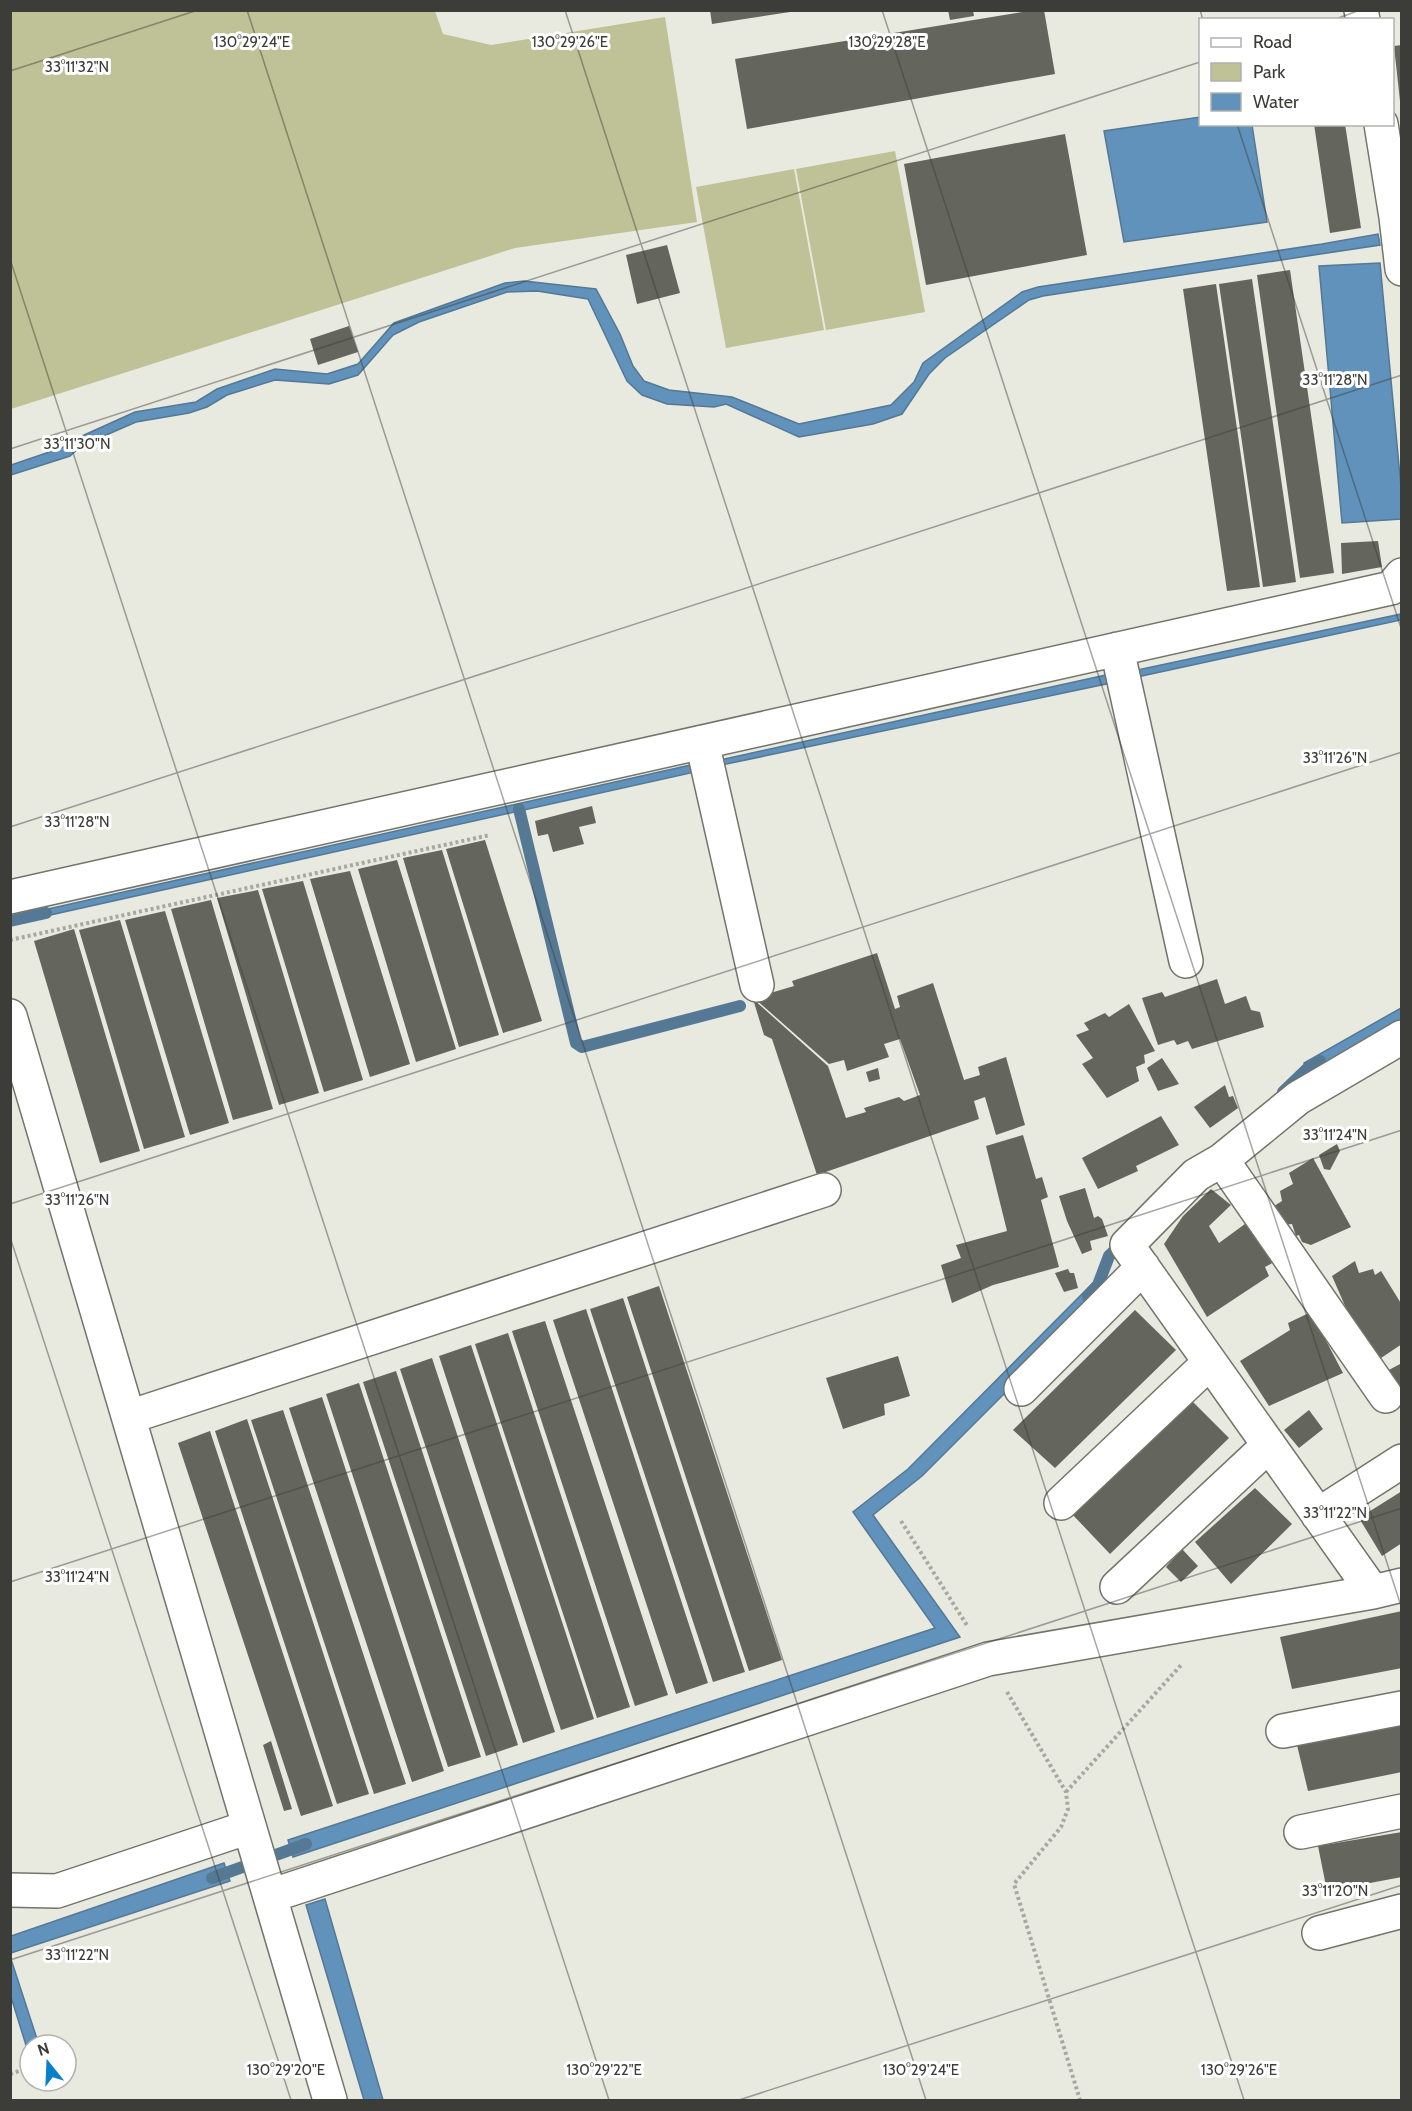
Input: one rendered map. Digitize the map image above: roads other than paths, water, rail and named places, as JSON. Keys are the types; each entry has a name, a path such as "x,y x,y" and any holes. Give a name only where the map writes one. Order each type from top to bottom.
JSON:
{"street":[{"path":"1381,126 1396,218 1401,269"},
{"path":"10,897 1391,588 1401,575"},
{"path":"1117,649 1186,961"},
{"path":"702,742 757,985"},
{"path":"10,1016 330,2100"},
{"path":"1387,1589 1318,1515 1126,1245 1196,1175 1222,1161 1298,1098 1401,1037"},
{"path":"1222,1161 1386,1396"},
{"path":"129,1417 824,1190"},
{"path":"1021,1389 1143,1267"},
{"path":"1061,1503 1210,1362"},
{"path":"1117,1587 1269,1445"},
{"path":"1318,1515 1401,1461"},
{"path":"270,1896 988,1659 1387,1589"},
{"path":"1283,1731 1401,1708"},
{"path":"1301,1832 1401,1811"},
{"path":"10,1890 57,1891 249,1827"},
{"path":"1319,1933 1401,1911"}],"water":[{"path":"1199,117 1199,126 1252,126 1267,222 1124,242 1104,131"},
{"path":"1378,234 1380,245 1029,300 945,358 929,374 902,414 873,424 799,437 726,404 714,407 667,404 642,395 627,381 588,299 537,291 507,292 419,322 393,335 358,375 329,384 275,380 227,395 207,407 189,413 136,422 81,446 70,456 11,475 11,465 64,447 82,436 135,412 196,402 217,389 275,369 327,374 358,364 394,323 505,283 524,281 596,289 620,334 633,366 644,381 669,390 732,397 799,424 891,405 914,382 923,363 1022,292 1038,287"},
{"path":"1380,263 1401,487 1401,519 1342,523 1319,266"},
{"path":"1401,614 1401,620 1137,677 1137,670"},
{"path":"1110,674 1106,684 722,765 720,760"},
{"path":"695,764 695,772 32,919 30,913"},
{"path":"1401,1008 1401,1024 1311,1076 1304,1063"},
{"path":"1095,1281 1108,1290 922,1476 873,1515 960,1637 293,1857 288,1840 935,1628 853,1512 908,1469"},
{"path":"224,1863 230,1881 11,1953 11,1936"},
{"path":"325,1899 383,2100 364,2100 306,1905"},
{"path":"10,1956 35,2033 22,2033 11,1997"}],"waterway":[{"path":"519,809 576,1043 582,1047 740,1006"},
{"path":"10,921 46,913"},
{"path":"1283,1092 1310,1066 1320,1061"},
{"path":"1088,1296 1098,1285 1109,1256 1124,1242"},
{"path":"212,1878 306,1844"}]}
